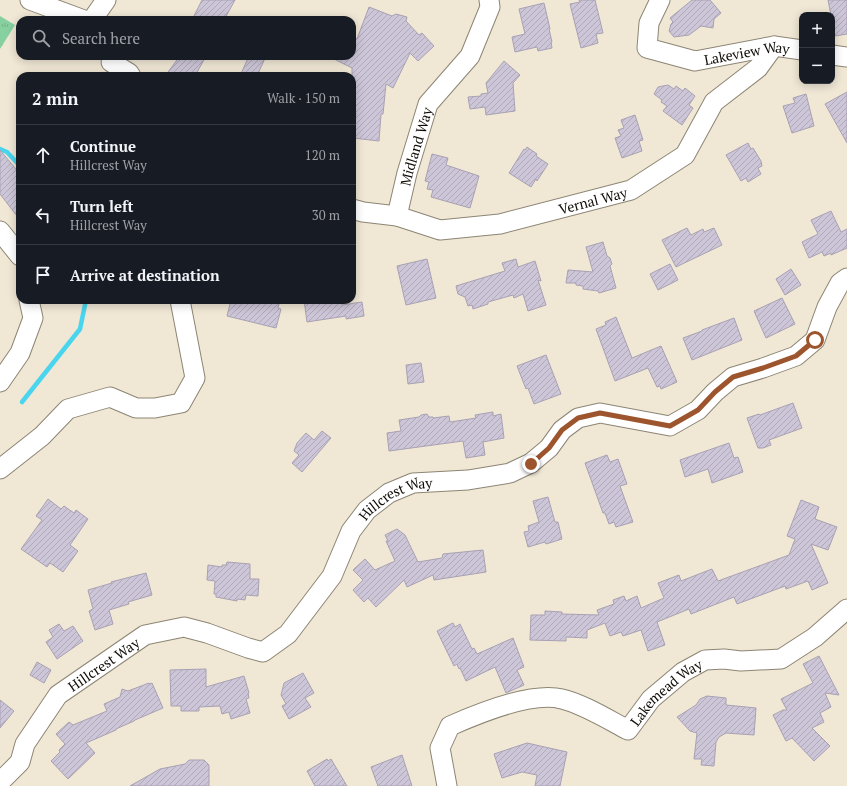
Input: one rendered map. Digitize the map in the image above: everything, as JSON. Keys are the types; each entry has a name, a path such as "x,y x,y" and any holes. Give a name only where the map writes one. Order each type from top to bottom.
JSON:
{"street":[{"path":"30,0 73,16"},
{"path":"95,16 106,0"},
{"name":"Midland Way","path":"397,216 407,173 428,104 470,56 490,7 489,0"},
{"name":"Lakeview Way","path":"660,0 649,24 647,48 694,61 774,46 799,50"},
{"name":"Vernal Way","path":"356,210 397,216 440,230 500,224 631,190 685,155 714,102 758,68 774,46"},
{"path":"835,55 847,57"},
{"path":"112,65 127,72"},
{"path":"0,231 16,251"},
{"name":"Hillcrest Way","path":"0,782 20,762 25,744 58,695 146,636 184,627 207,633 263,652 288,634 332,576 351,531 367,510 389,493 413,483 468,480 510,473 531,464 549,448 562,430 578,418 600,413 670,426 698,410 715,392 733,377 796,356 815,340 827,307 840,283 847,278"},
{"path":"0,382 20,353 33,318 30,304"},
{"path":"0,469 42,436 68,409 110,397 136,408 155,408 181,403 195,378 181,304"},
{"name":"Lakemead Way","path":"446,786 440,748 450,726 484,712 534,698 561,698 628,730 651,699 682,672 705,660 724,659 741,661 781,659 815,637 847,609"}],"green space":[{"path":"0,16 15,25 0,49"}],"building":[{"path":"202,0 235,0 226,16 194,16"},
{"path":"579,0 595,0 603,33 596,34 598,43 581,48 570,4 580,2"},
{"path":"692,0 710,0 721,13 714,19 713,28 701,26 689,35 674,37 669,31 673,22 670,18"},
{"path":"828,0 847,0 847,34 835,36 835,12 830,12"},
{"path":"544,3 550,29 552,48 538,51 537,47 515,52 512,37 525,34 519,9"},
{"path":"369,7 392,16 396,14 407,17 406,21 419,35 422,33 434,46 418,61 410,53 393,88 386,84 383,114 381,114 379,141 356,138 356,72 352,72 352,68 336,60 356,60 357,39"},
{"path":"177,60 204,60 197,72 168,72"},
{"path":"247,60 264,60 259,72 242,72"},
{"path":"504,61 520,75 513,83 515,111 486,115 485,107 470,109 468,97 481,96 481,94 488,93 486,83"},
{"path":"668,85 674,89 676,86 683,91 685,88 695,96 689,105 693,108 682,125 663,111 667,106 654,94 658,87"},
{"path":"847,92 847,143 825,104"},
{"path":"806,94 814,126 792,133 783,106 795,103 793,98"},
{"path":"635,115 643,140 639,141 642,151 622,158 615,138 621,136 618,130 624,128 621,120"},
{"path":"748,143 761,161 762,166 758,168 761,174 748,182 746,178 741,181 726,155"},
{"path":"527,147 537,154 536,156 548,164 537,181 536,179 531,187 509,173 524,149 525,150"},
{"path":"0,150 16,169 16,215 0,194"},
{"path":"432,154 448,158 446,165 479,176 470,208 431,197 433,190 427,189 429,182 425,181"},
{"path":"831,211 841,232 847,229 847,248 831,255 831,253 824,256 822,252 809,258 802,242 818,234 811,220"},
{"path":"687,228 691,235 703,229 704,232 714,228 722,245 676,267 662,240"},
{"path":"603,242 607,256 610,258 612,264 610,266 616,288 599,293 598,291 583,289 583,286 576,285 576,283 566,283 568,270 593,272 586,247"},
{"path":"427,259 436,298 406,305 397,266"},
{"path":"516,259 518,267 535,261 541,281 538,280 546,305 528,311 523,294 514,298 513,295 488,302 488,304 473,309 472,305 468,306 465,297 458,294 456,286 505,271 502,263"},
{"path":"670,264 678,280 658,290 650,274"},
{"path":"791,269 801,285 785,295 776,279"},
{"path":"782,298 795,324 766,338 754,311"},
{"path":"362,302 364,316 346,319 346,316 307,322 305,304 342,305"},
{"path":"230,304 279,304 278,308 281,309 276,328 227,316"},
{"path":"616,317 632,358 661,346 677,382 661,389 660,386 657,387 648,368 615,381 596,329 606,325 605,322"},
{"path":"734,318 742,340 692,360 683,338"},
{"path":"546,355 561,394 534,404 517,366"},
{"path":"421,363 424,382 408,384 406,365"},
{"path":"793,403 802,428 769,440 771,445 758,448 747,418"},
{"path":"493,412 493,416 501,414 504,438 483,442 485,455 466,458 463,441 389,451 387,433 401,431 399,420 419,417 427,414 429,417 433,418 449,416 450,422 476,418 475,415"},
{"path":"322,431 331,438 302,472 292,463 299,455 294,451 297,443 306,433 314,440"},
{"path":"729,443 734,458 738,457 743,472 712,483 708,469 685,477 680,460"},
{"path":"607,455 610,462 618,459 627,484 620,486 633,522 616,527 614,522 609,524 605,513 603,513 585,463"},
{"path":"548,497 555,522 558,522 562,539 546,544 545,542 528,547 524,532 529,531 528,526 539,522 533,501"},
{"path":"48,499 61,509 64,506 74,513 76,510 88,519 70,545 78,551 63,572 50,563 47,567 21,549 42,520 36,516"},
{"path":"801,500 819,507 815,519 837,527 828,550 811,544 828,583 812,590 808,581 786,589 785,586 737,604 734,597 691,614 689,609 657,622 665,645 648,651 641,630 623,636 621,632 610,636 605,623 587,630 587,638 566,637 566,641 530,640 531,615 545,615 545,611 562,612 562,614 599,615 597,610 614,604 613,600 624,596 626,601 637,596 641,608 664,598 658,583 679,575 681,581 712,569 718,581 789,555 795,539 787,536"},
{"path":"397,529 405,535 418,562 442,558 443,554 483,550 486,572 434,580 433,575 407,587 404,580 376,607 368,598 364,602 353,590 363,580 353,570 365,559 375,570 395,561 386,541 388,541 385,535"},
{"path":"227,562 250,564 250,579 259,579 258,596 246,595 245,600 237,599 237,601 216,597 216,594 214,594 215,581 207,580 208,565 222,567 222,565 226,565"},
{"path":"146,573 152,595 128,602 129,604 109,610 113,624 95,630 89,611 93,609 88,590 112,583 111,582"},
{"path":"453,623 455,627 460,624 472,649 474,648 477,654 513,638 524,667 517,670 524,685 506,693 495,667 466,681 457,664 454,666 437,631"},
{"path":"59,624 64,631 73,626 83,641 57,659 46,642 53,637 49,630"},
{"path":"819,656 839,695 825,693 831,707 820,713 824,722 812,728 830,746 814,761 792,738 786,741 773,715 783,710 787,710 781,699 813,683 803,664"},
{"path":"37,662 51,670 44,683 30,675"},
{"path":"206,669 206,687 244,676 249,693 249,698 246,699 250,713 231,719 229,712 222,714 220,706 199,707 199,711 181,711 181,706 171,706 170,670"},
{"path":"303,673 314,693 305,698 311,707 289,719 282,706 286,704 281,695 284,683"},
{"path":"152,683 163,708 86,743 95,753 68,779 51,761 60,752 59,750 65,744 56,734 69,722 73,725 107,711 104,704 120,697 122,689 128,691"},
{"path":"707,696 726,698 726,705 756,708 754,735 726,733 719,737 716,742 714,766 701,765 702,759 694,759 697,733 690,731 677,717 696,705 700,699"},
{"path":"0,700 14,711 0,728"},
{"path":"527,743 567,752 560,786 535,786 537,775 522,772 502,778 494,754"},
{"path":"402,755 412,786 378,786 371,767"},
{"path":"327,759 328,761 331,759 347,786 315,786 307,771"},
{"path":"189,760 204,760 209,765 209,786 130,786 160,769 185,764"}],"waterway":[{"path":"0,149 7,152 16,162"},
{"path":"22,402 80,329 85,304"}],"route":[{"path":"531,464 549,448 562,430 578,418 600,413 670,426 698,410 715,392 733,377 796,356 815,340"}]}
